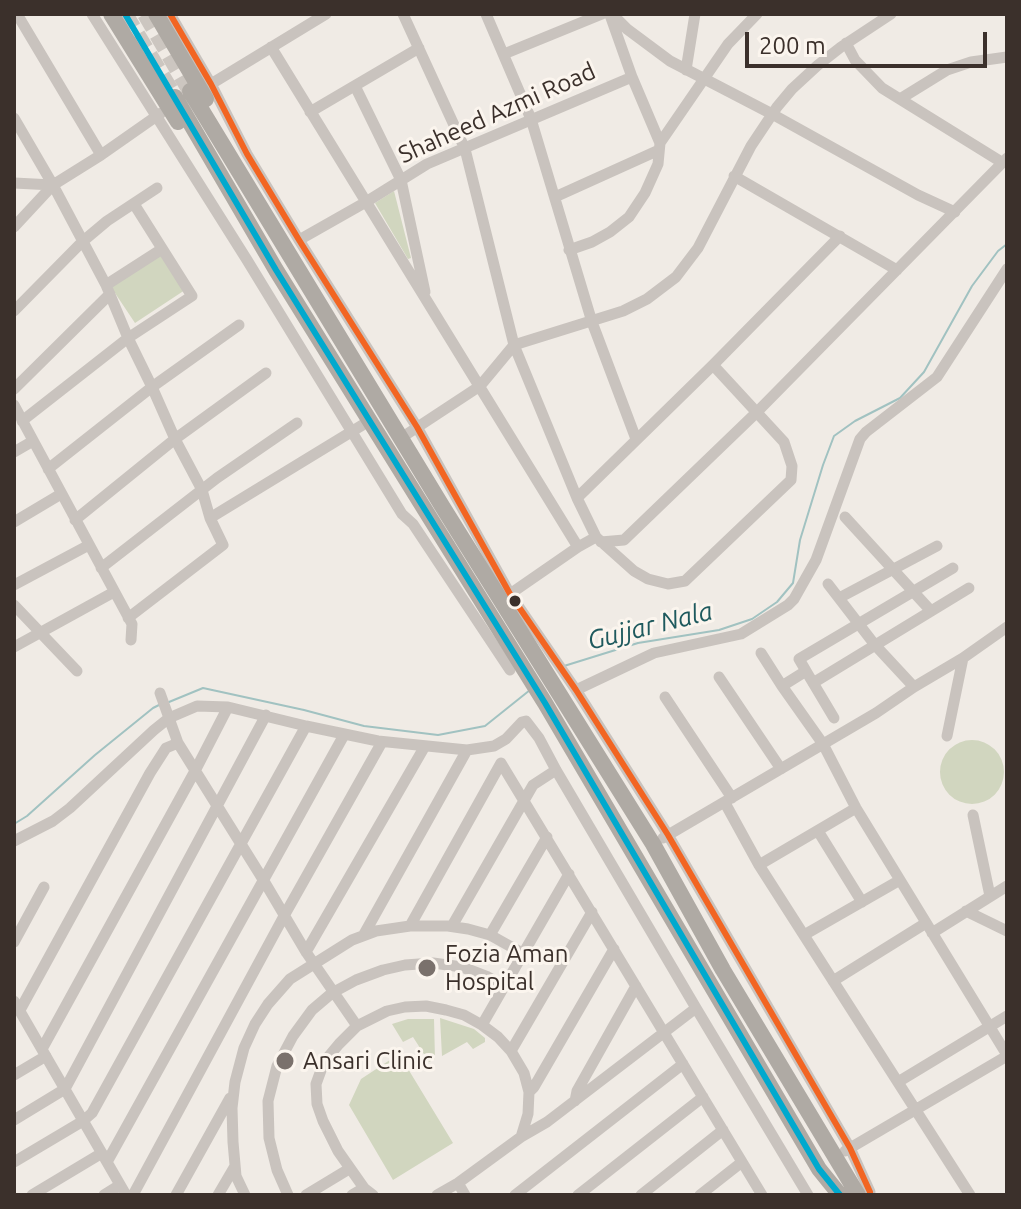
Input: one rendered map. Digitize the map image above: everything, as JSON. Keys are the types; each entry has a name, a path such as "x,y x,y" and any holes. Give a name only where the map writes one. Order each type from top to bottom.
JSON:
{"highway":[{"path":"111,14 172,103 521,662 554,702 653,844 773,1052 867,1194"},
{"path":"170,15 185,52 265,212 401,438 521,662"},
{"path":"172,103 265,212"},
{"path":"554,702 819,1169 837,1195"}],"street":[{"path":"17,14 101,155"},
{"path":"92,14 172,103 247,260 402,514 521,662"},
{"path":"211,84 326,14"},
{"path":"403,14 465,149 514,345 577,498 599,540 634,571 648,579 668,584 685,581 791,480 792,466 784,442 713,365"},
{"path":"504,54 602,14"},
{"path":"611,14 670,61 955,212"},
{"path":"611,14 660,146"},
{"path":"686,70 695,14"},
{"path":"569,250 592,242 629,217 645,193 658,164 660,146 728,44 757,14"},
{"path":"401,438 480,386 514,345 623,311 647,299 676,277 704,237 751,146 792,89 846,43 891,14"},
{"path":"489,15 531,119 592,322 636,439"},
{"path":"510,594 578,547 599,540 624,540 757,412 1005,160 882,88 855,60 846,43"},
{"path":"271,47 578,547"},
{"path":"310,112 419,48"},
{"path":"185,52 211,84 247,154 417,427 510,594 576,690 668,835 846,1151 867,1194"},
{"path":"900,99 947,70 971,62 1007,57"},
{"name":"Shaheed Azmi Road","path":"299,240 427,164 632,77"},
{"path":"355,86 401,180 427,301"},
{"path":"14,227 53,185 101,155 172,103"},
{"path":"14,118 108,289 175,439 202,490 210,518 223,545 128,618"},
{"path":"555,197 660,146"},
{"path":"734,176 897,270"},
{"path":"14,183 53,185"},
{"path":"14,311 82,242 107,221 157,188"},
{"path":"22,421 128,338 192,296 134,204"},
{"path":"577,498 840,236"},
{"path":"14,389 108,289 162,249"},
{"path":"576,690 654,653 741,634 788,605 816,560 860,439 937,377 1007,269"},
{"path":"48,469 152,387 239,325"},
{"path":"75,520 175,439 266,373"},
{"path":"14,405 132,624 131,640"},
{"path":"210,518 369,421"},
{"path":"101,568 202,490 297,423"},
{"path":"14,452 33,441"},
{"path":"14,522 61,494"},
{"path":"845,517 931,611"},
{"path":"14,585 89,545"},
{"path":"839,598 937,546"},
{"path":"834,718 799,659 953,568"},
{"path":"828,584 875,645 914,687"},
{"path":"813,683 969,588"},
{"path":"14,647 114,592"},
{"path":"14,605 77,671"},
{"path":"653,844 876,713 1007,627"},
{"path":"761,653 823,744 856,808 1007,1056 846,1151"},
{"path":"947,736 963,658"},
{"path":"782,686 806,671"},
{"path":"719,677 781,769"},
{"path":"160,693 178,743 306,952 357,1026"},
{"path":"665,697 729,801 759,865 970,1195"},
{"path":"14,841 53,821 70,808 169,715 197,706 228,707 382,742 467,750 494,746 526,721 539,738 808,1195"},
{"path":"14,1075 44,1052 228,707"},
{"path":"14,1120 65,1089 266,715"},
{"path":"14,1162 92,1113 306,726"},
{"path":"32,1195 104,1158 264,881 344,735"},
{"path":"133,1195 382,742"},
{"path":"104,1195 123,1190 17,1006 150,773 166,748 178,743"},
{"path":"306,952 425,746"},
{"path":"363,936 467,750"},
{"path":"410,926 501,763 762,1195"},
{"path":"452,926 533,785 556,770"},
{"path":"759,865 856,808"},
{"path":"973,815 990,896"},
{"path":"818,831 862,902"},
{"path":"490,935 547,837"},
{"path":"482,1025 569,874"},
{"path":"804,935 900,880"},
{"path":"833,981 1007,886"},
{"path":"14,942 44,887"},
{"path":"966,911 1007,931"},
{"path":"511,1051 592,912"},
{"path":"245,1195 236,1176 234,1091 244,1048 255,1024 290,979 352,940 376,931 410,926 452,926 490,935 524,954"},
{"path":"529,1092 614,949"},
{"path":"288,1195 277,1170 269,1138 268,1101 277,1066 312,1010 332,993 356,980 405,965 433,963 462,967 505,986"},
{"path":"575,1101 577,1091 636,986"},
{"path":"352,1195 368,1192 349,1169 323,1121 317,1104 316,1084 324,1062 357,1026 387,1011 426,1006 464,1015 498,1037 524,1073 529,1092 528,1114 521,1137"},
{"path":"437,1195 547,1122 696,1008"},
{"path":"898,1082 1007,1016"},
{"path":"14,1032 27,1024"},
{"path":"773,1052 785,1064 846,1151"},
{"path":"515,1195 683,1064"},
{"path":"176,1195 234,1091"},
{"path":"578,1195 703,1097"},
{"path":"641,1195 723,1130"},
{"path":"700,1195 742,1162"},
{"path":"218,1195 235,1165"},
{"path":"306,1195 349,1169"},
{"path":"458,1183 465,1195"}],"green space":[{"path":"394,191 411,258 408,259 375,203"},
{"path":"161,254 185,290 135,323 111,287"},
{"path":"966,740 978,740 995,749 1002,760 1002,784 995,795 978,804 966,804 954,799 945,790 940,778 940,766 945,754 954,745"},
{"path":"440,1018 474,1029 485,1038 485,1042 473,1049 467,1042 442,1056"},
{"path":"408,1019 434,1019 435,1059 429,1062 413,1037 403,1042 392,1024"},
{"path":"399,1054 453,1143 393,1180 349,1105 361,1079"}],"waterway":[{"name":"Gujjar Nala","path":"564,666 638,643 719,630 752,619 777,602 793,583 800,540 834,436 855,421 900,398 924,372 972,286 998,251 1007,244"},
{"name":"Gujjar Nala","path":"169,702 203,688 364,726 438,735 485,726 530,690"},
{"name":"Gujjar Nala","path":"14,824 159,705"}],"tunnel":[{"path":"125,14 175,97"},
{"path":"145,14 190,91"}],"transit line":[{"path":"125,14 276,270 545,703 819,1169 840,1195"},
{"path":"170,14 247,154 417,427 510,594 576,690 668,835 850,1148 870,1192"}],"place":[{"name":"Fozia Aman Hospital","path":"427,968"},
{"name":"Ansari Clinic","path":"285,1061"}]}
